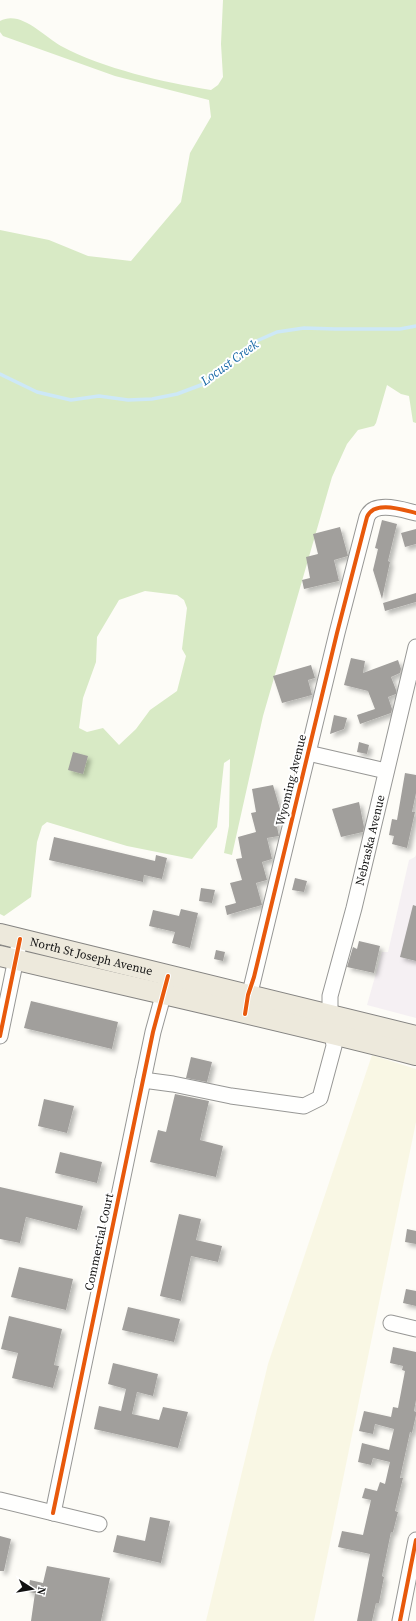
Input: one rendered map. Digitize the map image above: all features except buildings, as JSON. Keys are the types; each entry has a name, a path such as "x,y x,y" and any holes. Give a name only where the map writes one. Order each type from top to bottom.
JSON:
{"main road":[{"name":"North St Joseph Avenue","path":"0,934 168,976 247,1005"},
{"name":"North St Joseph Avenue","path":"8,957 164,995 247,1005 331,1024 416,1036"},
{"name":"North St Joseph Avenue","path":"331,1024 416,1055"}],"street":[{"name":"Wyoming Avenue","path":"247,1005 368,514 374,510 386,508 416,513"},
{"name":"Nebraska Avenue","path":"144,1080 173,1084 231,1096 304,1106 320,1098 334,1046 331,1024 330,996 354,908 416,647"},
{"path":"308,753 386,771"},
{"path":"0,1036 8,957 20,939"},
{"name":"Commercial Court","path":"53,1513 154,1032 168,976"},
{"path":"390,1323 416,1329"},
{"path":"0,1500 99,1524"},
{"path":"400,1621 416,1540"}],"shaded area":[{"path":"416,855 416,1018 367,1005 382,952 388,952 409,860"},
{"path":"372,1055 416,1069 416,1122 314,1621 206,1621 268,1364"}],"green space":[{"path":"223,0 416,0 416,423 413,422 409,396 401,394 387,385 376,423 374,426 358,430 347,444 332,477 263,716 232,855 224,853 229,826 230,759 224,763 217,827 192,859 127,846 47,822 42,826 37,842 31,897 4,916 0,914 0,230 49,240 88,256 131,261 181,202 190,153 211,117 209,100 115,76 3,36 0,32 0,21 16,19 24,21 61,46 115,68 154,79 211,90 218,85 223,77 221,44","holes":["145,591 177,595 184,600 187,608 182,649 186,656 177,691 150,710 136,729 119,745 103,728 87,732 79,728 83,698 96,662 97,637 119,600"]}],"waterway":[{"name":"Locust Creek","path":"0,374 37,392 71,400 99,396 128,400 152,399 177,394 201,385 252,343 277,332 304,328 400,329 416,326"}],"cycle path":[{"path":"245,1014 248,995 254,977 337,633 367,517 371,512 382,507 397,508 416,513"},
{"path":"0,1036 20,939"},
{"path":"53,1513 153,1032 168,976"},
{"path":"400,1621 416,1540"}]}
